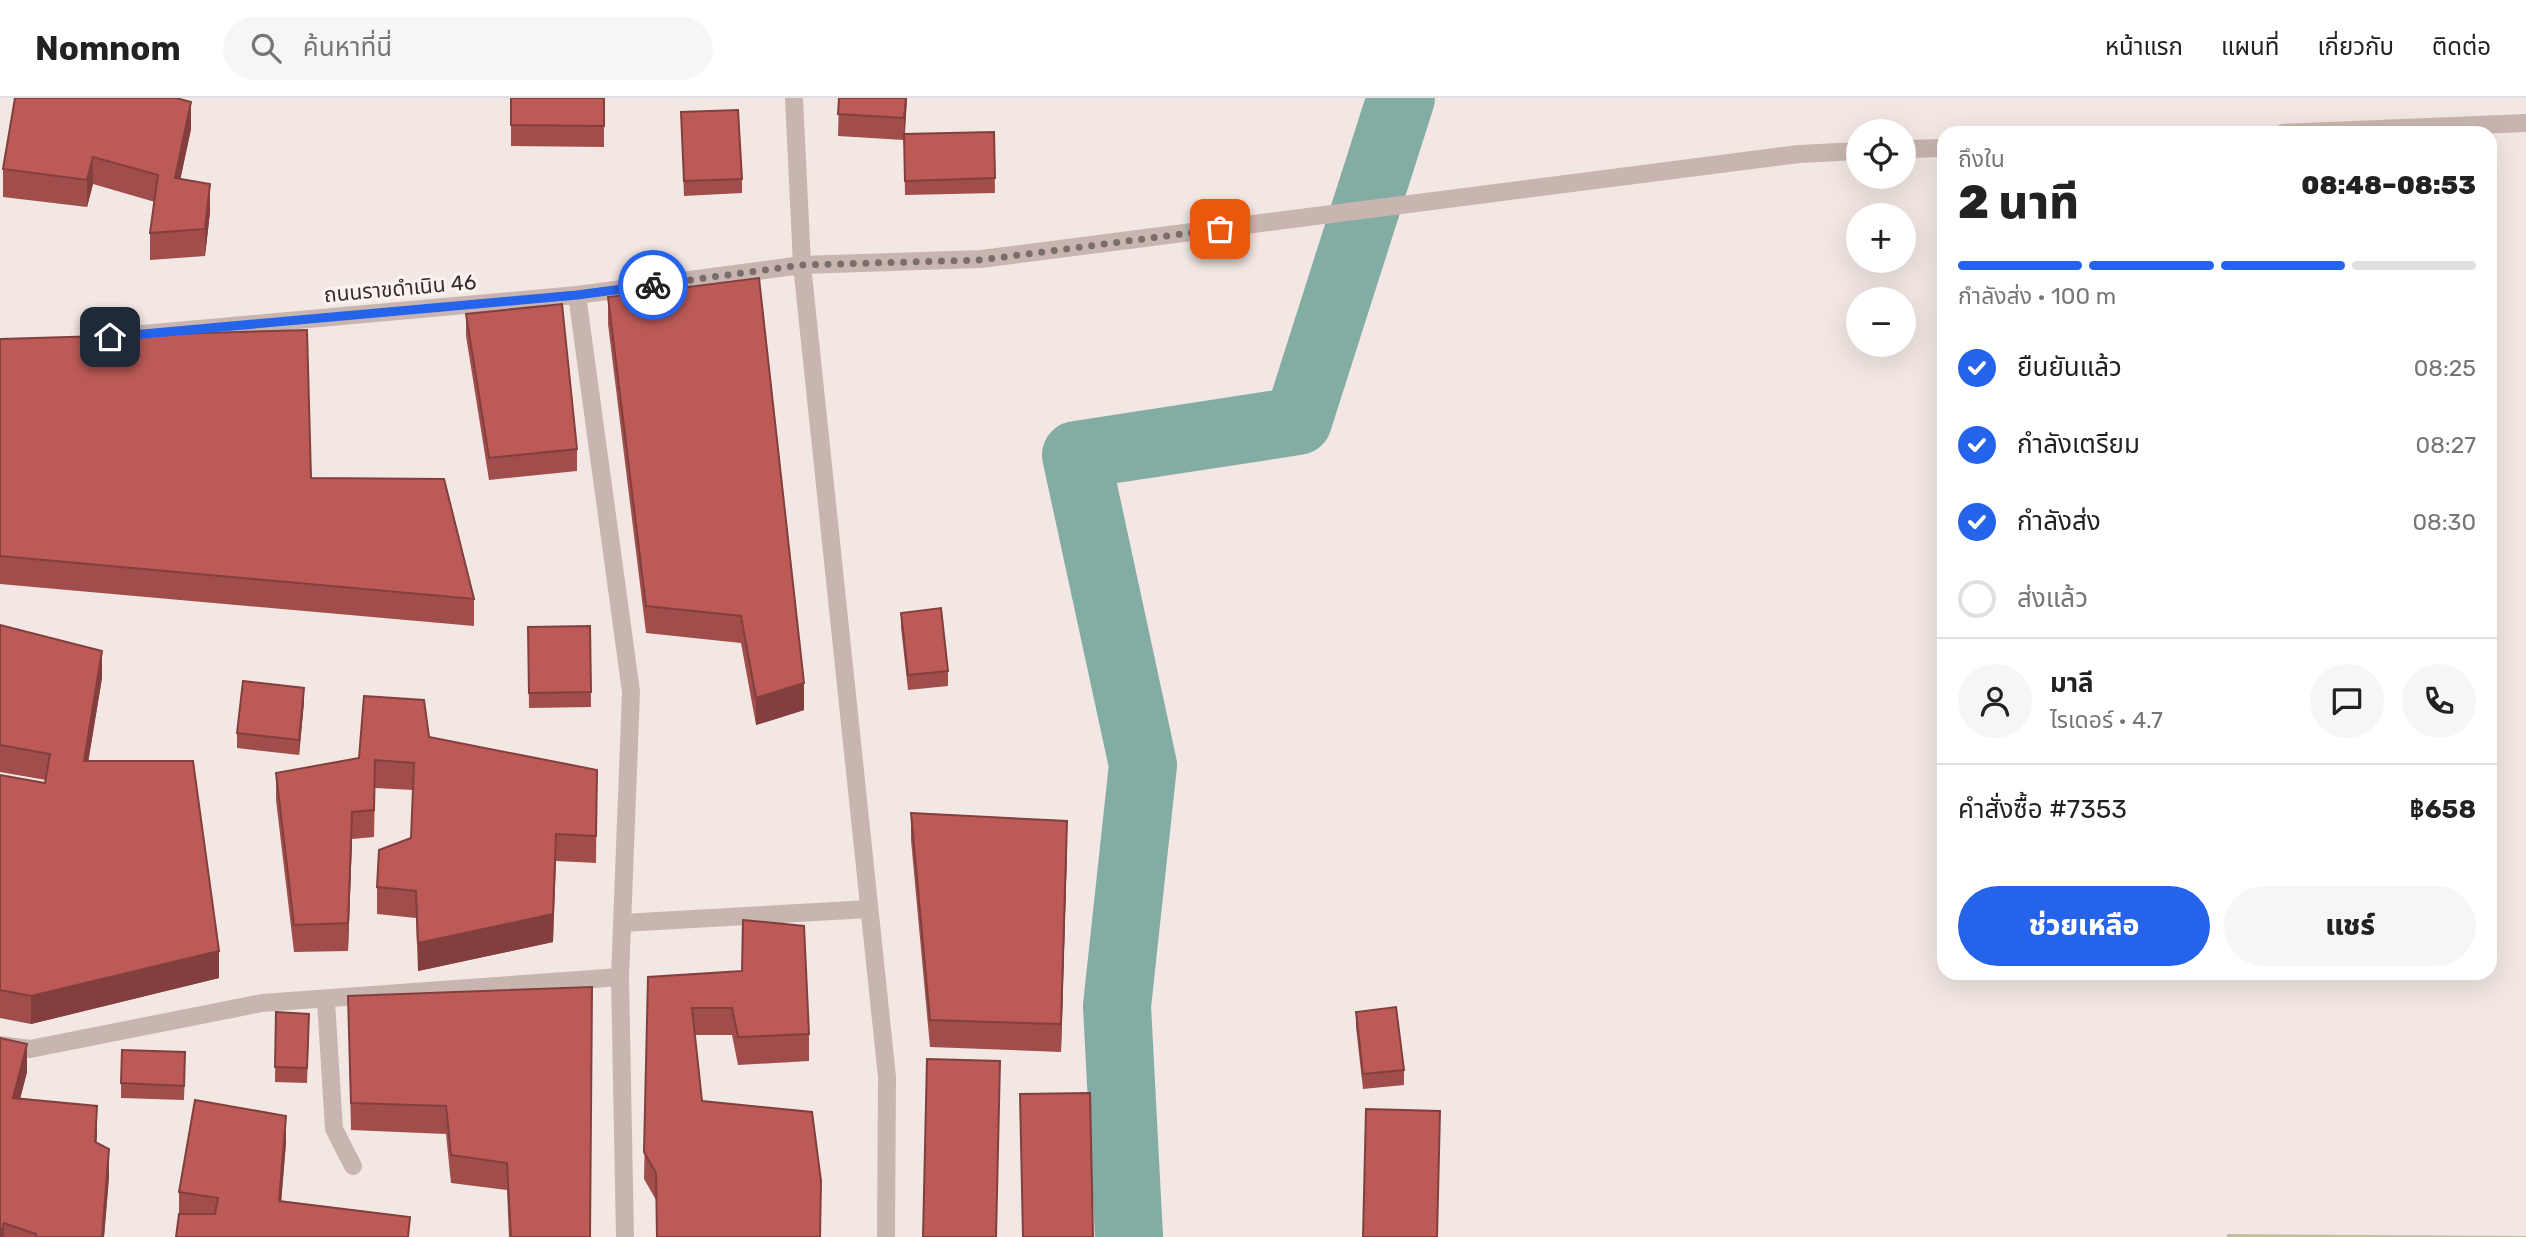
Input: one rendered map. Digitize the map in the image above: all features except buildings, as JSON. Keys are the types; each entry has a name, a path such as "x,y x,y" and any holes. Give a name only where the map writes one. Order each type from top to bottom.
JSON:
{"street":[{"path":"794,98 802,265 887,1077 886,1237"},
{"path":"2438,126 2526,122"},
{"path":"1916,149 1937,148"},
{"name":"ถนนราขดำเนิน 46","path":"82,339 577,295 802,265 981,260 1799,154 1846,152"},
{"path":"577,295 631,692 620,977 625,1237"},
{"path":"622,923 869,909"},
{"path":"0,1045 30,1049 261,1003 326,1001 620,977"},
{"path":"326,1001 334,1129 353,1166"}],"green space":[{"path":"2227,1234 2526,1236 2526,1237 2227,1237"}],"waterway":[{"path":"1129,1237 1117,1006 1143,765 1076,455 1298,421 1401,98"}],"way so far":[{"path":"653,285 802,265 981,260 1220,229"}],"route":[{"path":"110,337 577,295 653,285"}]}
